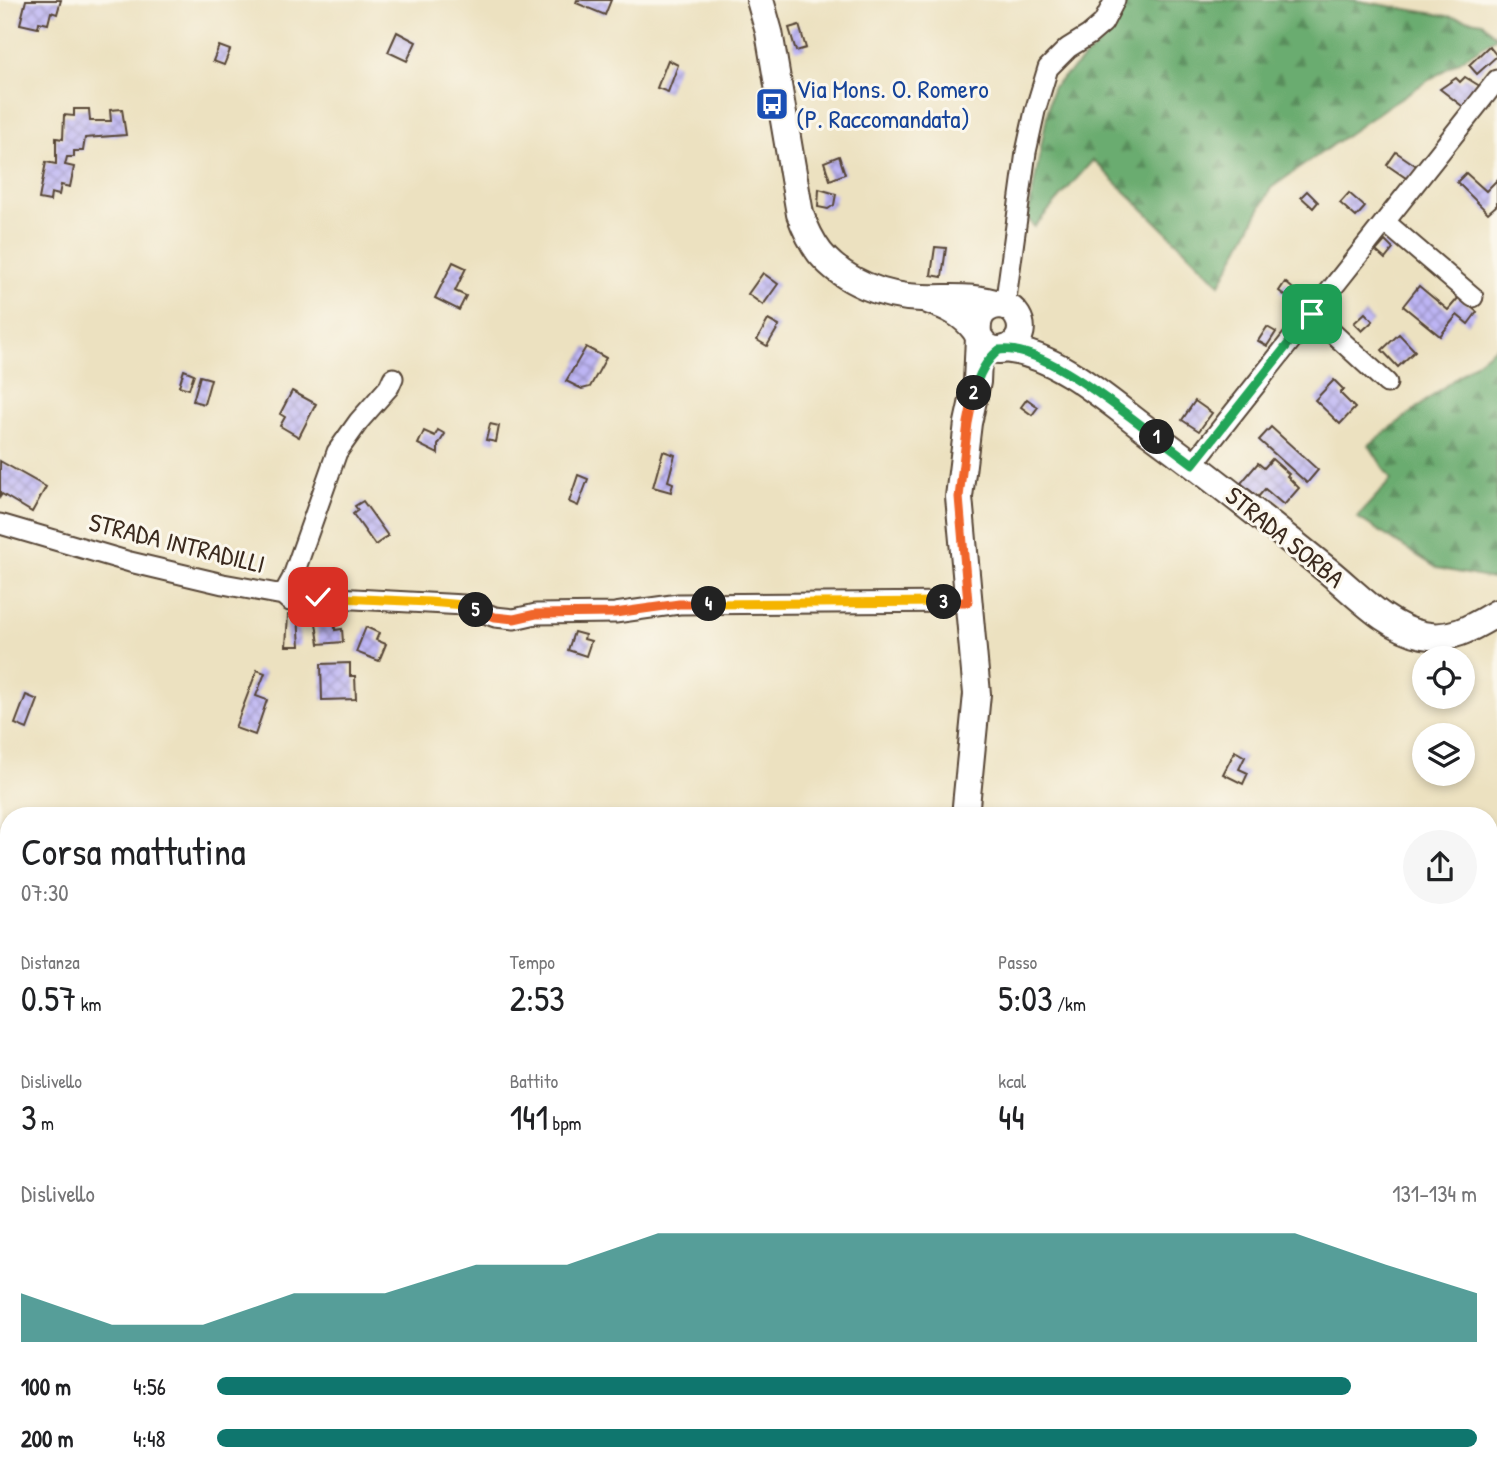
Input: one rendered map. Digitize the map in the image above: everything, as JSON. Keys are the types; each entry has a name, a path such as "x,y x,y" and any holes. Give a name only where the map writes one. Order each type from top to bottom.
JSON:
{"street":[{"path":"760,0 769,33 800,214 821,254 852,280 880,291 921,298 984,299 1009,310 1061,357 1086,385"},
{"path":"1009,310 1026,152 1048,68 1068,48 1103,23 1115,0"},
{"path":"1193,464 1497,80"},
{"path":"1385,222 1473,298"},
{"path":"921,298 959,314 990,342 1043,358 1086,385"},
{"path":"966,807 977,694 959,497 968,423 990,342 978,319 982,313 995,306 1009,310 1021,325 1017,340 1012,346 990,342"},
{"path":"1312,314 1387,383"},
{"path":"283,595 292,579 337,452 359,421 389,387 393,378"},
{"name":"STRADA SORBA","path":"1086,385 1193,464 1282,533 1386,620 1402,629 1424,635 1446,636 1463,633 1497,614"},
{"name":"STRADA INTRADILLI","path":"0,524 130,562 283,595 290,601 318,597 464,605 495,617 514,619 536,614 615,613 679,604 968,602"}],"green space":[{"path":"1124,0 1354,0 1482,22 1497,37 1391,104 1271,188 1220,284 1093,160 1034,227 1028,218 1052,88 1103,41"},
{"path":"1497,346 1497,580 1437,568 1357,517 1391,480 1369,445"}],"building":[{"path":"26,0 61,0 57,14 51,12 48,24 39,22 38,28 20,24"},
{"path":"577,0 611,0 605,15 576,3"},
{"path":"799,25 806,48 796,51 789,28"},
{"path":"397,32 416,42 407,61 388,52"},
{"path":"219,46 230,50 224,65 213,61"},
{"path":"1489,46 1497,56 1477,74 1469,65"},
{"path":"668,60 678,65 668,92 657,88"},
{"path":"1465,77 1483,88 1466,109 1440,89 1456,78 1460,82"},
{"path":"74,109 89,109 90,121 111,121 110,110 122,109 126,135 85,138 83,151 74,151 74,157 67,157 65,165 74,167 70,187 61,185 59,195 51,193 50,201 39,199 46,162 56,164 56,138 63,139 64,115 74,116"},
{"path":"1396,152 1418,167 1409,180 1387,165"},
{"path":"839,156 845,174 830,180 824,162"},
{"path":"1466,173 1486,191 1497,180 1497,205 1488,213 1457,182"},
{"path":"819,189 836,194 834,205 828,209 818,207"},
{"path":"1307,191 1318,202 1313,208 1301,197"},
{"path":"1349,193 1365,207 1356,217 1340,203"},
{"path":"1385,241 1393,249 1385,259 1376,251"},
{"path":"935,247 946,248 942,277 931,275"},
{"path":"453,262 466,268 455,291 466,296 459,310 435,298"},
{"path":"763,273 778,284 763,305 748,294"},
{"path":"1285,282 1297,292 1291,300 1279,291"},
{"path":"1419,286 1448,310 1459,297 1477,312 1468,324 1457,315 1440,336 1403,306"},
{"path":"1365,313 1373,321 1362,331 1354,323"},
{"path":"768,320 779,326 767,346 757,340"},
{"path":"1267,327 1276,332 1267,346 1258,341"},
{"path":"1399,334 1415,351 1398,367 1382,350"},
{"path":"586,347 606,358 590,387 582,389 566,381"},
{"path":"184,370 194,374 189,389 179,386"},
{"path":"200,376 211,379 204,404 193,401"},
{"path":"1334,380 1344,390 1340,393 1355,408 1340,424 1315,400"},
{"path":"292,391 316,404 299,437 280,426 285,417 280,414"},
{"path":"1027,399 1038,407 1032,415 1021,407"},
{"path":"1195,401 1212,413 1199,431 1182,420"},
{"path":"490,424 499,426 496,442 486,440"},
{"path":"1271,427 1318,470 1307,483 1259,440"},
{"path":"438,430 445,434 438,445 438,454 418,444 424,431 435,436"},
{"path":"663,451 675,455 668,481 673,483 671,492 653,487"},
{"path":"1272,459 1289,474 1287,476 1299,488 1284,505 1265,489 1258,497 1241,483 1258,463 1264,468"},
{"path":"0,461 46,487 32,512 2,494 0,497"},
{"path":"578,475 588,479 578,506 569,502"},
{"path":"363,501 388,536 375,545 353,514 358,510 355,506"},
{"path":"334,611 335,630 342,629 343,642 319,644 315,616"},
{"path":"288,615 298,615 300,646 286,646"},
{"path":"366,627 379,633 376,640 386,644 379,661 356,652"},
{"path":"574,632 585,635 584,639 591,641 586,656 568,650"},
{"path":"350,663 350,676 355,676 356,699 322,700 321,664"},
{"path":"257,670 265,673 256,696 267,700 255,735 235,728"},
{"path":"26,695 38,700 27,729 15,724"},
{"path":"1235,751 1245,757 1239,769 1248,773 1243,784 1223,774"}],"place":[{"name":"Via Mons. O. Romero (P. Raccomandata)","path":"772,104"}],"route":[{"path":"318,597 464,605 495,617 514,619 536,614 615,613 679,604 968,602 959,497 961,473 977,382 989,358 1005,349 1043,358 1086,385 1193,464 1312,314"}]}
